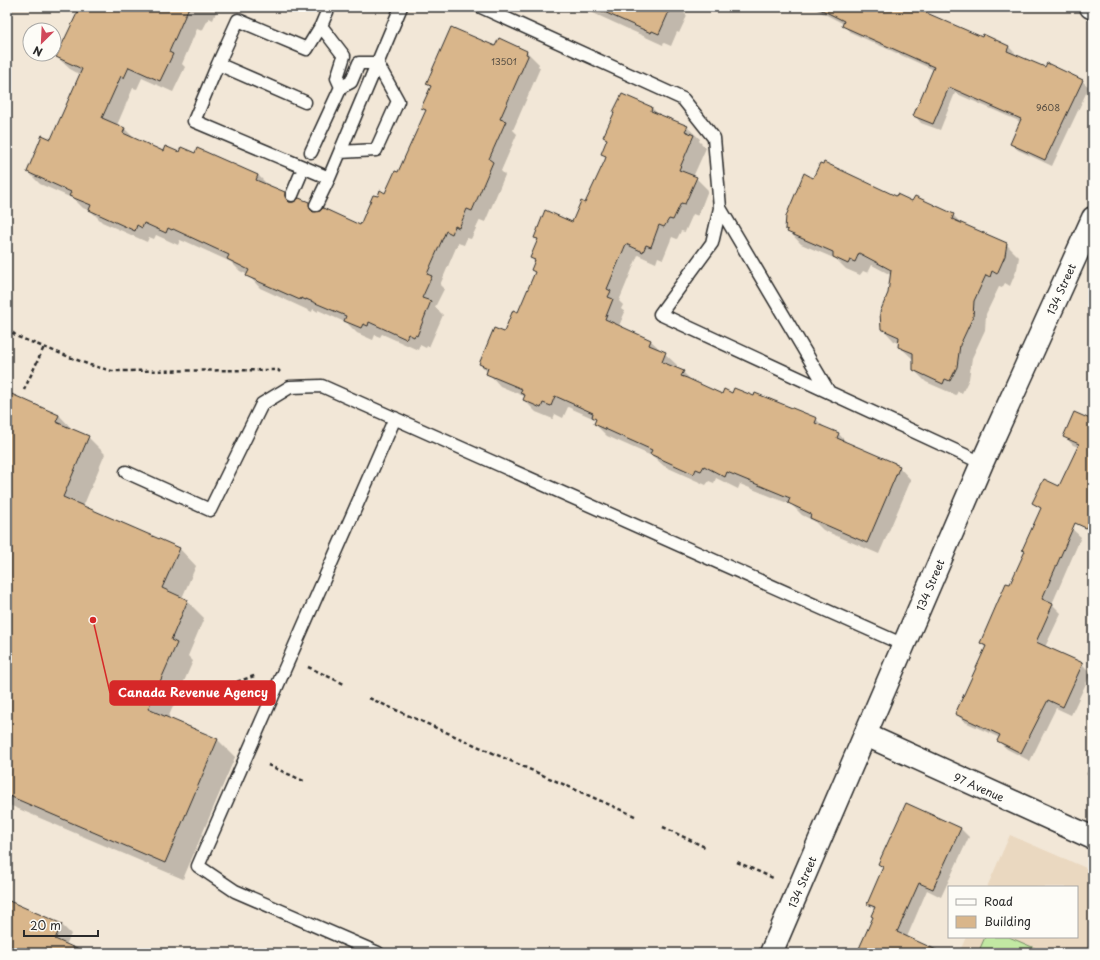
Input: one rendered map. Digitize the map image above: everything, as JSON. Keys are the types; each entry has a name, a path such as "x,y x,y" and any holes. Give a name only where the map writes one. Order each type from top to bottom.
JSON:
{"street":[{"name":"134 Street","path":"771,953 982,463 1093,218"},
{"name":"97 Avenue","path":"866,735 1093,838"}],"lane":[{"path":"329,7 321,26 307,49 238,20 194,121 329,178"},
{"path":"316,205 329,178 401,7"},
{"path":"481,7 683,100 714,138 720,208 712,243 660,314 982,463"},
{"path":"321,26 344,56 337,78 341,87"},
{"path":"311,152 341,87 351,82 359,63 377,63"},
{"path":"340,152 376,150 398,101 377,63"},
{"path":"218,64 305,102"},
{"path":"292,195 300,176"},
{"path":"720,208 829,392"},
{"path":"126,472 210,510 262,404 290,387 322,386 904,645"},
{"path":"378,953 235,891 198,866 395,418"}],"path":[{"path":"7,328 18,337 90,365 112,371 278,370 283,375"},
{"path":"24,390 44,347"},
{"path":"308,668 344,684"},
{"path":"204,693 257,675"},
{"path":"369,698 637,817"},
{"path":"268,765 306,782"},
{"path":"663,827 707,848"},
{"path":"737,862 774,878"}],"shaded area":[{"path":"1010,835 1093,871 1093,953 959,953 966,938 1078,938 1078,886 987,886"}],"green space":[{"path":"985,938 1011,938 1046,953 978,953"}],"building":[{"path":"80,7 189,7 169,52 173,54 160,81 129,67 124,78 121,76 102,118 125,128 123,133 163,151 165,146 179,152 181,147 195,153 197,148 258,175 256,180 285,192 285,196 289,202 293,202 299,198 309,202 310,209 313,212 320,211 323,208 360,225 373,195 378,196 380,190 385,193 395,171 398,172 426,110 421,108 431,86 426,84 451,27 495,46 499,38 527,51 526,54 528,56 500,119 506,121 489,159 493,162 472,211 467,209 459,228 455,226 452,234 446,231 427,274 432,276 422,298 431,301 417,336 415,335 414,337 408,334 406,339 369,322 368,326 363,324 361,328 344,321 346,316 306,299 301,298 300,300 246,276 249,270 227,259 229,255 173,229 168,228 166,233 144,223 142,228 137,225 135,231 89,210 91,205 69,196 71,192 27,172 42,135 51,139 82,69 62,60 62,44"},
{"path":"593,7 671,7 659,34 652,31 651,33"},
{"path":"816,7 913,7 982,37 983,34 1009,46 1007,51 1045,67 1047,63 1083,80 1045,160 1010,144 1021,119 949,87 933,124 913,116 934,67 842,26 844,21"},
{"path":"622,94 652,107 651,111 688,126 685,131 694,135 679,170 697,177 685,204 681,203 673,220 669,219 664,227 659,225 651,247 646,245 643,252 626,244 607,289 611,291 608,297 613,299 605,319 651,340 649,345 666,352 662,362 684,371 681,376 722,394 724,389 732,393 734,388 754,396 755,393 817,418 815,423 839,433 837,438 900,466 867,543 810,518 811,514 788,503 790,498 727,472 725,477 704,466 701,471 696,469 694,474 650,454 652,450 594,424 596,419 592,417 593,413 555,396 551,406 543,403 541,408 523,400 525,395 520,393 522,389 486,374 488,368 479,364 494,328 504,332 513,310 518,312 535,272 531,270 535,260 530,258 538,239 534,238 545,210 572,222 581,201 585,203 605,160 606,156 601,154 607,139 603,137"},
{"path":"824,162 896,196 897,194 912,201 915,196 954,214 952,219 1007,243 1005,256 997,274 992,271 990,277 986,275 974,301 973,317 960,345 957,367 950,381 945,379 943,384 913,370 913,353 898,347 899,337 881,329 880,312 888,293 891,270 859,253 855,262 850,260 848,264 833,257 833,252 787,232 788,230 785,229 786,216 804,173 813,178 820,163 823,164"},
{"path":"7,392 59,415 56,422 89,436 63,497 180,548 162,588 188,600 171,640 177,643 148,709 218,739 165,863 7,795"},
{"path":"1074,412 1090,419 1093,414 1093,513 1086,528 1075,523 1042,599 1053,604 1036,642 1083,663 1063,707 1048,700 1021,753 997,741 1000,735 955,714 986,646 980,643 1006,583 1010,584 1025,551 1022,550 1041,508 1032,503 1044,479 1059,486 1079,444 1063,437"},
{"path":"906,803 961,828 933,889 919,883 897,932 943,953 857,953 873,917 871,916 875,907 867,904 883,867 878,864"},
{"path":"7,900 62,924 55,939 86,953 7,953"}],"place":[{"name":"Canada Revenue Agency","path":"93,620"}]}
